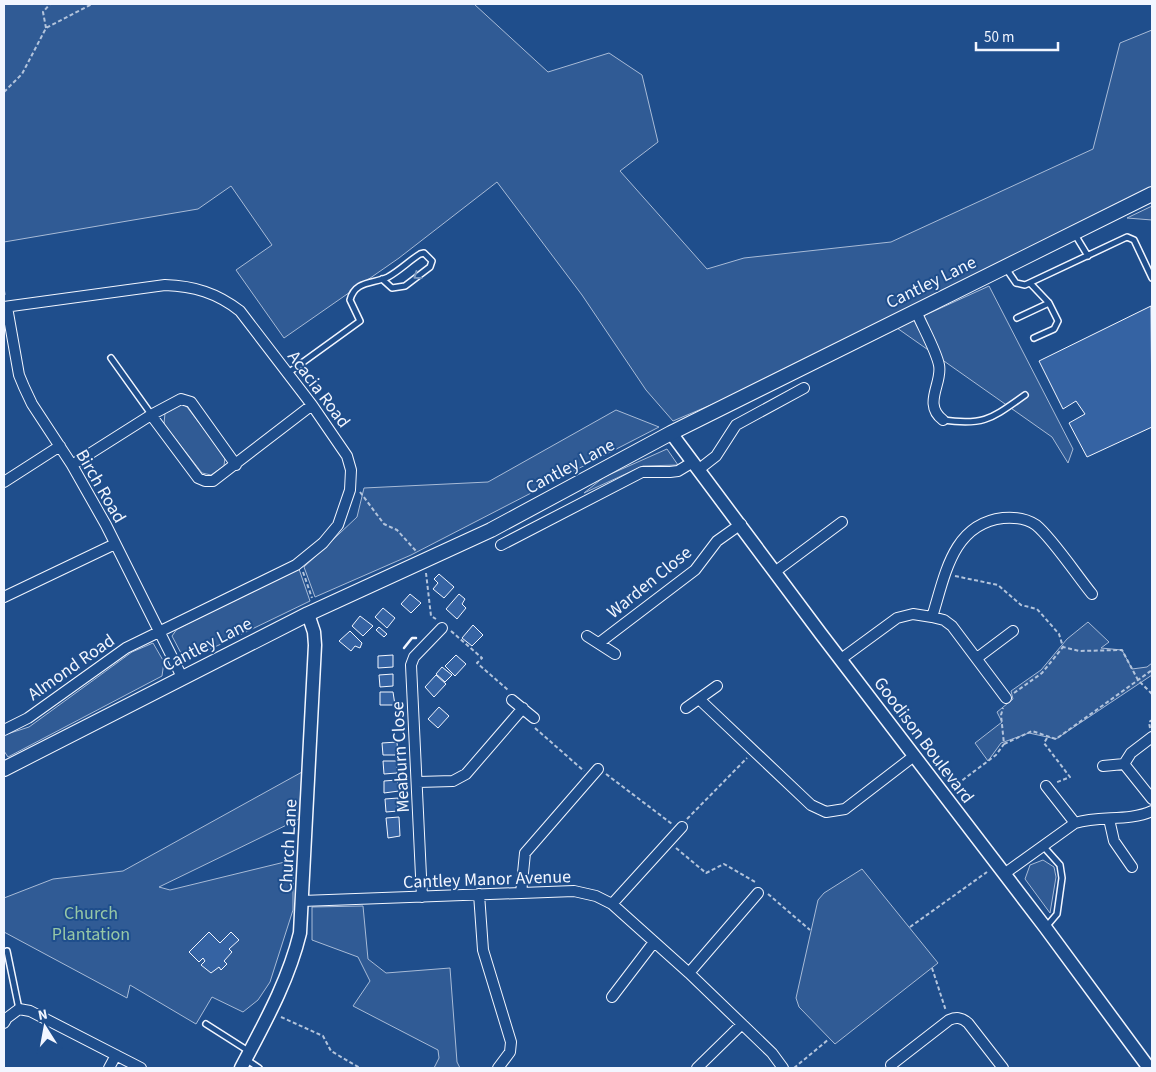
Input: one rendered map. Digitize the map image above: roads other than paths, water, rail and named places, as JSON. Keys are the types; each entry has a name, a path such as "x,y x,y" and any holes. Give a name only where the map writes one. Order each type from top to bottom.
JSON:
{"main road":[{"name":"Cantley Lane","path":"4,769 312,612 491,530 671,433 1152,194"}],"street":[{"name":"Acacia Road","path":"5,307 135,288 187,286 225,299 240,311 312,405 347,456 351,470 346,505 338,525 324,543 298,563 158,632"},
{"name":"Birch Road","path":"5,307 19,375 32,404 72,465 116,544 182,677"},
{"path":"916,311 940,366 934,406 938,416 943,420"},
{"path":"500,545 642,472 678,471 695,466 716,456 736,425 804,388"},
{"path":"72,465 174,401 187,400 236,464"},
{"path":"152,415 198,478 205,481 213,481 312,405"},
{"name":"Goodison Boulevard","path":"671,433 1045,927 1149,1068"},
{"path":"4,482 60,446"},
{"path":"932,617 951,556 967,533 981,524 1012,517 1035,525 1092,594"},
{"path":"776,571 842,522"},
{"name":"Warden Close","path":"599,643 695,570 717,541 741,524"},
{"path":"4,597 116,544"},
{"name":"Church Lane","path":"246,1060 294,959 300,933 315,645 312,612"},
{"path":"841,659 898,618 913,614 932,617 944,620 952,626 1006,698"},
{"name":"Meaburn Close","path":"422,897 411,665 414,657 443,626"},
{"path":"977,658 1013,630"},
{"name":"Almond Road","path":"4,730 28,718 126,648 158,632"},
{"path":"587,636 615,654"},
{"path":"686,708 717,686"},
{"path":"700,698 817,809 835,812 845,809 914,756"},
{"path":"512,700 534,718"},
{"path":"418,782 453,781 466,774 523,708"},
{"path":"1124,764 1131,753 1152,737"},
{"path":"1103,766 1124,764"},
{"path":"1124,764 1152,799"},
{"path":"521,893 525,853 595,773"},
{"path":"1046,786 1076,824"},
{"path":"1001,869 1043,846 1084,820 1133,817 1152,811"},
{"path":"1110,819 1114,841 1132,867"},
{"path":"612,904 682,826"},
{"path":"689,972 759,888"},
{"name":"Cantley Manor Avenue","path":"302,901 584,892 612,904 689,972 772,1053 783,1068"},
{"path":"479,894 483,950 511,1042 510,1052 498,1068"},
{"path":"612,996 654,942"},
{"path":"4,1023 6,1018 19,1010 30,1011 141,1068"},
{"path":"891,1065 949,1020 956,1018 963,1019 1003,1068"},
{"path":"697,1068 742,1024"},
{"path":"109,1068 116,1055"}],"lane":[{"path":"1074,232 1088,256"},
{"path":"1004,267 1016,283 1025,285 1130,238 1134,240 1152,278"},
{"path":"288,373 360,322 360,317 351,304 351,296 364,283 382,278 420,254 424,253 432,261 430,267 405,286 392,288 382,278"},
{"path":"1030,283 1050,303 1058,321 1057,326 1034,338"},
{"path":"1017,318 1050,303"},
{"path":"111,358 152,415"},
{"path":"943,420 981,422 996,416 1026,395"},
{"path":"1043,846 1060,865 1062,878 1057,914 1045,927"},
{"path":"7,951 19,1010"},
{"path":"206,1024 246,1060 259,1068"}],"park label":[{"name":"Church Plantation","path":"91,923"}]}
